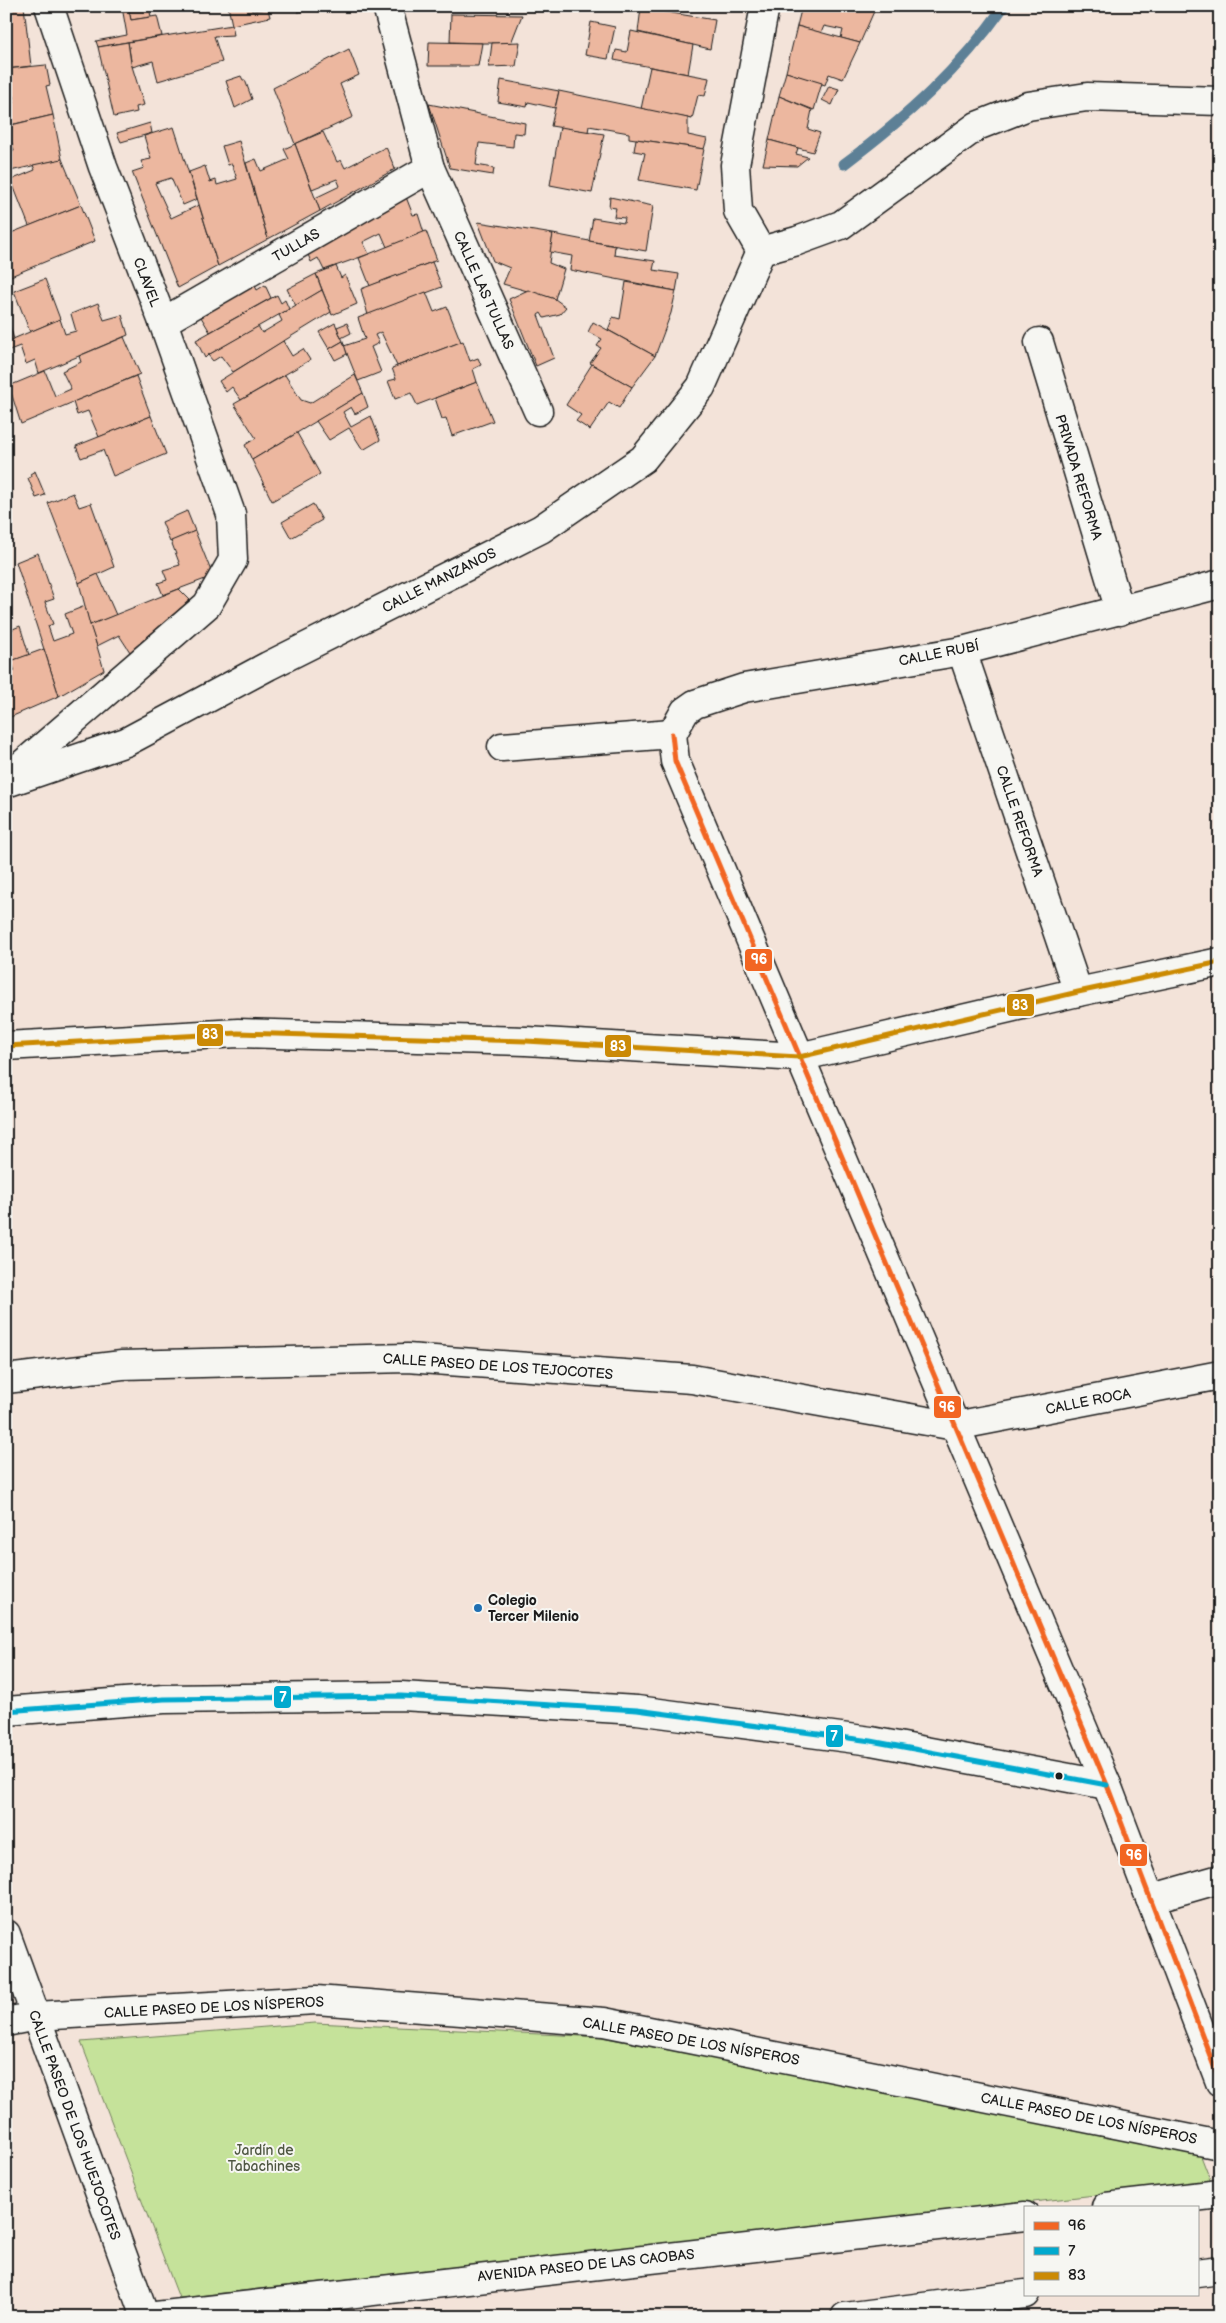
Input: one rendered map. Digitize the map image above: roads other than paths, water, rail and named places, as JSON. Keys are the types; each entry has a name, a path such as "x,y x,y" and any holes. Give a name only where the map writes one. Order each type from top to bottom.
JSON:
{"street":[{"name":"CLAVEL","path":"6,779 207,605 233,560 231,514 163,322 103,167 49,6"},
{"name":"CALLE LAS TULLAS","path":"387,6 430,168 538,411"},
{"path":"764,6 735,166 738,211 761,251 797,241 840,225 977,126 1028,106 1087,97 1220,101"},
{"name":"TULLAS","path":"163,322 430,168"},
{"name":"CALLE MANZANOS","path":"6,783 126,742 268,666 541,529 643,459 701,387 761,251"},
{"name":"PRIVADA REFORMA","path":"1039,342 1120,612"},
{"name":"CALLE RUBÍ","path":"672,734 684,711 695,704 744,688 962,650 1120,612 1220,584"},
{"name":"CALLE REFORMA","path":"962,650 1078,992"},
{"path":"502,747 672,734 675,761 1107,1785 1220,2082"},
{"path":"6,1046 238,1033 526,1041 800,1057 1078,992 1220,962"},
{"name":"CALLE PASEO DE LOS TEJOCOTES","path":"6,1379 122,1365 407,1358 692,1379 956,1426"},
{"name":"CALLE ROCA","path":"956,1426 1220,1375"},
{"path":"6,1711 164,1698 401,1696 637,1710 871,1741 1107,1785"},
{"path":"1150,1899 1220,1879"},
{"name":"CALLE PASEO DE LOS HUEJOCOTES","path":"6,1934 146,2317"},
{"name":"CALLE PASEO DE LOS NÍSPEROS","path":"6,2022 36,2016 316,2000 604,2022 1220,2144"},
{"path":"1115,2206 1220,2194"},
{"name":"AVENIDA PASEO DE LAS CAOBAS","path":"146,2317 1024,2216"},
{"path":"1198,2273 1220,2270"},
{"path":"844,2317 1024,2294"}],"waterway":[{"path":"844,164 931,91 969,51 1004,6"}],"place":[{"name":"Colegio Tercer Milenio","path":"478,1608"}],"park label":[{"name":"Jardín de Tabachines","path":"264,2158"}]}
